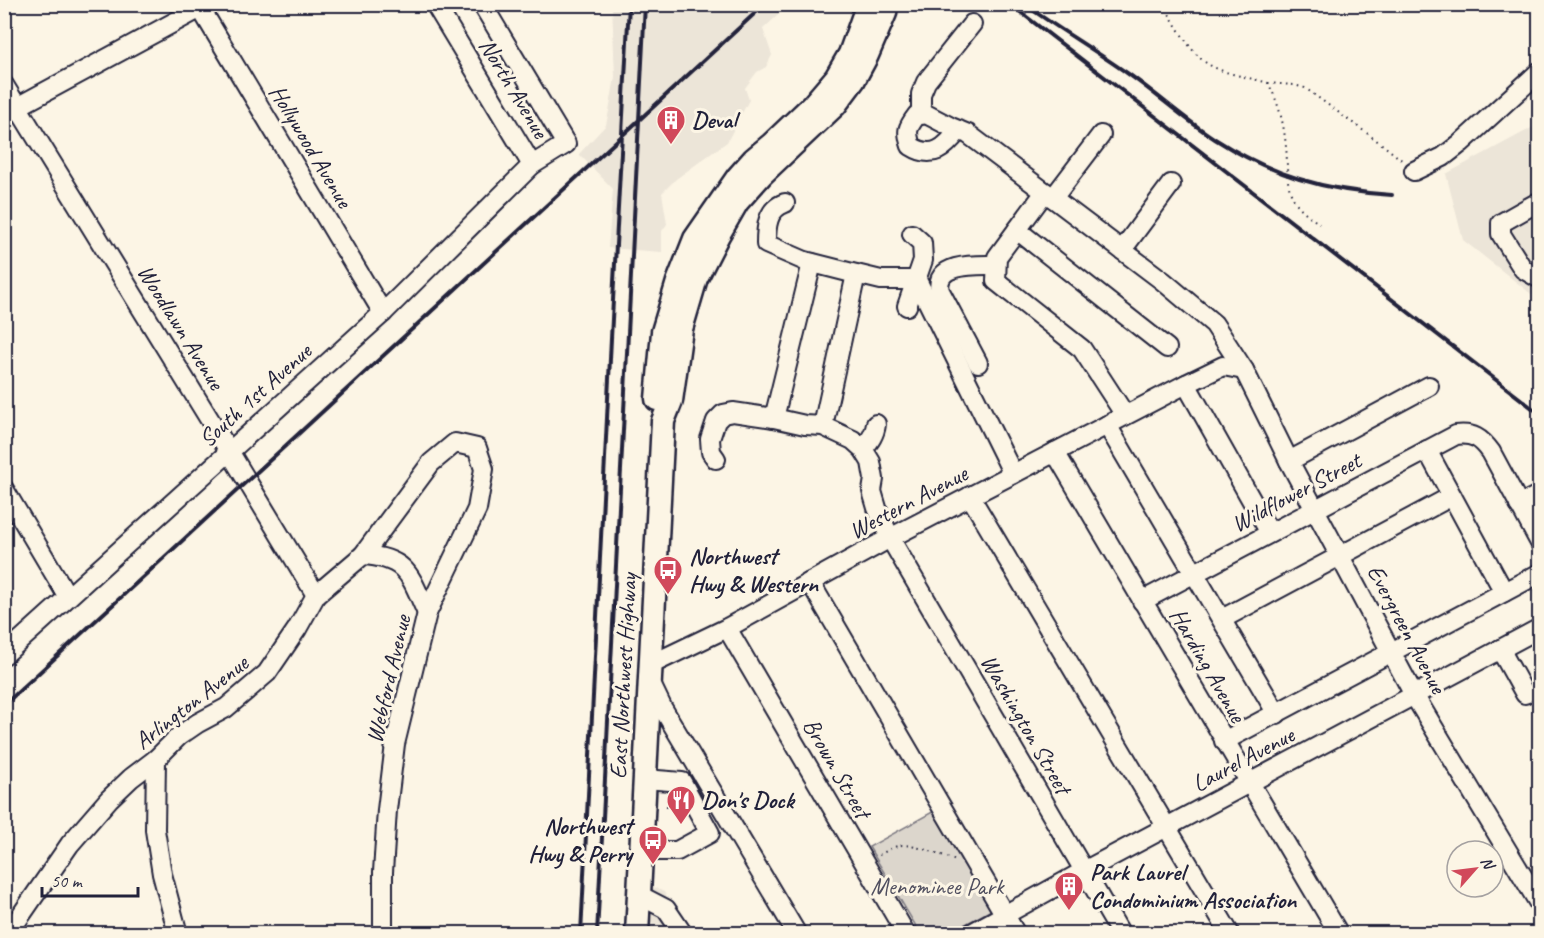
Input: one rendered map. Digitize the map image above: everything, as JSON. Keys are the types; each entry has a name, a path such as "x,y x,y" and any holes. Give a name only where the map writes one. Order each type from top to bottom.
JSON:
{"main road":[{"name":"East Northwest Highway","path":"663,421 657,403 663,332 678,282 695,239 738,177 754,159 812,106 836,78 850,54 868,4"},
{"name":"East Northwest Highway","path":"637,933 663,421 671,401 681,329 696,278 737,202 762,174 835,105 853,81 867,55 885,13 886,4"}],"street":[{"name":"North Avenue","path":"435,4 532,165"},
{"name":"South 1st Avenue","path":"4,655 383,313 532,165 566,144 482,4"},
{"path":"11,110 202,6"},
{"name":"Hollywood Avenue","path":"202,6 383,313"},
{"path":"921,115 921,94 926,82 972,24"},
{"path":"1414,171 1443,157 1461,143 1539,71"},
{"name":"Woodlawn Avenue","path":"4,85 11,110 229,450 316,595"},
{"path":"926,114 959,130 943,148 928,153 911,147 907,134 909,125 917,116 926,114"},
{"name":"Evergreen Avenue","path":"959,130 968,134 1163,281 1214,324 1244,370 1289,461 1414,694 1539,906"},
{"path":"1101,135 1017,230 997,257 996,281 1082,349 1125,416"},
{"path":"1122,250 1171,184"},
{"path":"1539,201 1501,223 1501,234 1523,269 1539,279"},
{"path":"785,203 772,210 766,226 766,244 805,261 856,274 881,280 916,280"},
{"path":"1017,230 1167,348"},
{"path":"907,306 923,260 922,243 912,234"},
{"path":"774,418 812,263"},
{"path":"978,363 938,283 940,277 945,273 960,266 996,265"},
{"path":"823,426 856,274"},
{"path":"916,280 1013,474"},
{"name":"Western Avenue","path":"650,673 890,538 1186,384 1223,366 1244,370"},
{"path":"1186,384 1270,533"},
{"path":"1289,461 1429,386"},
{"path":"716,459 711,452 710,439 716,421 723,414 733,412 823,426 853,440 863,449 870,441 876,424"},
{"path":"1107,425 1277,714"},
{"name":"Wildflower Street","path":"1143,601 1456,435 1475,436 1484,443 1519,505"},
{"name":"Arlington Avenue","path":"8,933 70,844 109,799 179,736 226,708 267,673 297,629 316,595 363,555 431,463 455,443 477,447"},
{"name":"Webford Avenue","path":"382,933 387,810 395,744 427,614 477,509 484,469 477,447"},
{"name":"Washington Street","path":"863,449 871,462 874,479 872,491 876,508 890,538 1121,933"},
{"path":"1427,450 1504,592"},
{"name":"Harding Avenue","path":"1055,452 1339,933"},
{"path":"4,489 68,597"},
{"path":"1539,494 1519,505 1539,543"},
{"path":"970,496 1230,933"},
{"path":"1222,619 1452,496"},
{"path":"363,555 392,560 404,569 427,614"},
{"path":"1224,741 1539,573"},
{"path":"810,582 1016,933"},
{"name":"Brown Street","path":"727,628 906,933"},
{"name":"Laurel Avenue","path":"970,933 1539,628"},
{"path":"1500,650 1525,694"},
{"path":"650,673 662,707 797,933"},
{"path":"156,759 155,830 162,874 178,933"},
{"path":"641,850 677,851 710,833 682,782 645,779"},
{"path":"639,896 666,909 683,933"}],"path":[{"path":"1163,4 1197,55 1205,62 1216,68 1268,83 1305,88 1383,145 1414,171"},
{"path":"1268,83 1281,112 1291,195 1298,207 1319,225"},
{"path":"666,806 676,807 676,810"},
{"path":"879,855 905,845 945,856 958,864"}],"shaded area":[{"path":"612,5 789,5 763,29 772,55 766,67 757,72 745,88 749,100 727,142 676,179 662,193 667,224 662,231 662,252 608,248 613,189 579,154 606,125 615,77"},
{"path":"1539,124 1539,300 1463,240 1446,174"},
{"path":"648,884 664,892 690,933 645,934"}],"green space":[{"name":"Menominee Park","path":"936,810 995,908 949,933 920,933 869,847"}],"railway":[{"path":"581,934 629,4"},
{"path":"597,934 645,4"},
{"path":"4,705 765,4"},
{"path":"1010,4 1540,414"},
{"path":"1024,4 1127,73 1236,152 1299,179 1344,190 1392,195"}],"place":[{"name":"Deval","path":"671,146"},
{"name":"Northwest Hwy & Western","path":"668,596"},
{"name":"Don's Dock","path":"681,826"},
{"name":"Northwest Hwy & Perry","path":"653,866"},
{"name":"Park Laurel Condominium Association","path":"1069,912"}]}
